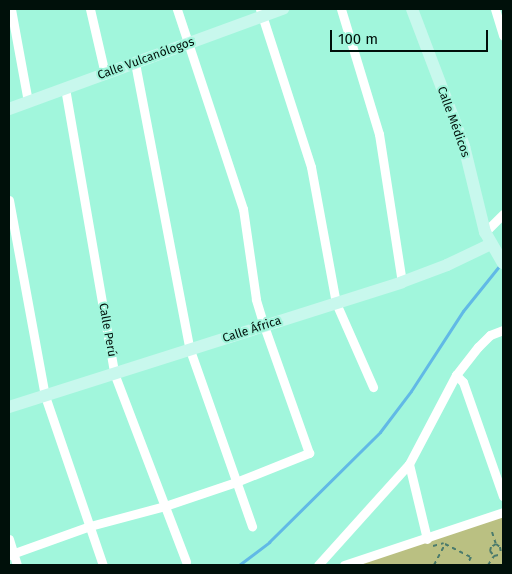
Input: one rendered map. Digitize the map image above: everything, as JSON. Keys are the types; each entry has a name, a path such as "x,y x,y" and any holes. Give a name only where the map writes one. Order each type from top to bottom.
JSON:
{"street":[{"path":"11,9 28,102"},
{"path":"90,9 104,74"},
{"path":"11,554 90,526 165,506 236,482 309,452 264,326 256,299 243,209 177,9"},
{"name":"Calle Vulcanólogos","path":"9,109 188,44 262,12 283,9"},
{"path":"341,9 379,134 402,282"},
{"name":"Calle Médicos","path":"412,9 464,146 485,232 498,254"},
{"path":"495,9 503,36"},
{"path":"262,12 312,167 336,303 373,387"},
{"path":"135,63 190,350 252,526"},
{"name":"Calle Perú","path":"65,88 114,374 186,562"},
{"path":"9,200 44,396 103,565"},
{"path":"485,232 503,214"},
{"name":"Calle África","path":"9,407 402,282 447,265 498,254"},
{"path":"318,565 409,464 456,375 478,347 490,335 503,330"},
{"path":"456,375 463,382 503,496"},
{"path":"409,464 427,539"},
{"path":"344,565 427,539 503,512"},
{"path":"9,539 11,554 17,565"}],"path":[{"path":"488,565 494,556 502,553 500,546 496,544 492,532"},
{"path":"500,546 503,542"},
{"path":"434,565 444,544 471,557 467,565"},
{"path":"494,556 490,551 491,547 496,544"},
{"path":"388,565 396,565"}],"green space":[{"path":"503,515 503,565 355,565"}],"waterway":[{"path":"239,565 269,542 380,432 411,391 463,311 500,265"}]}
